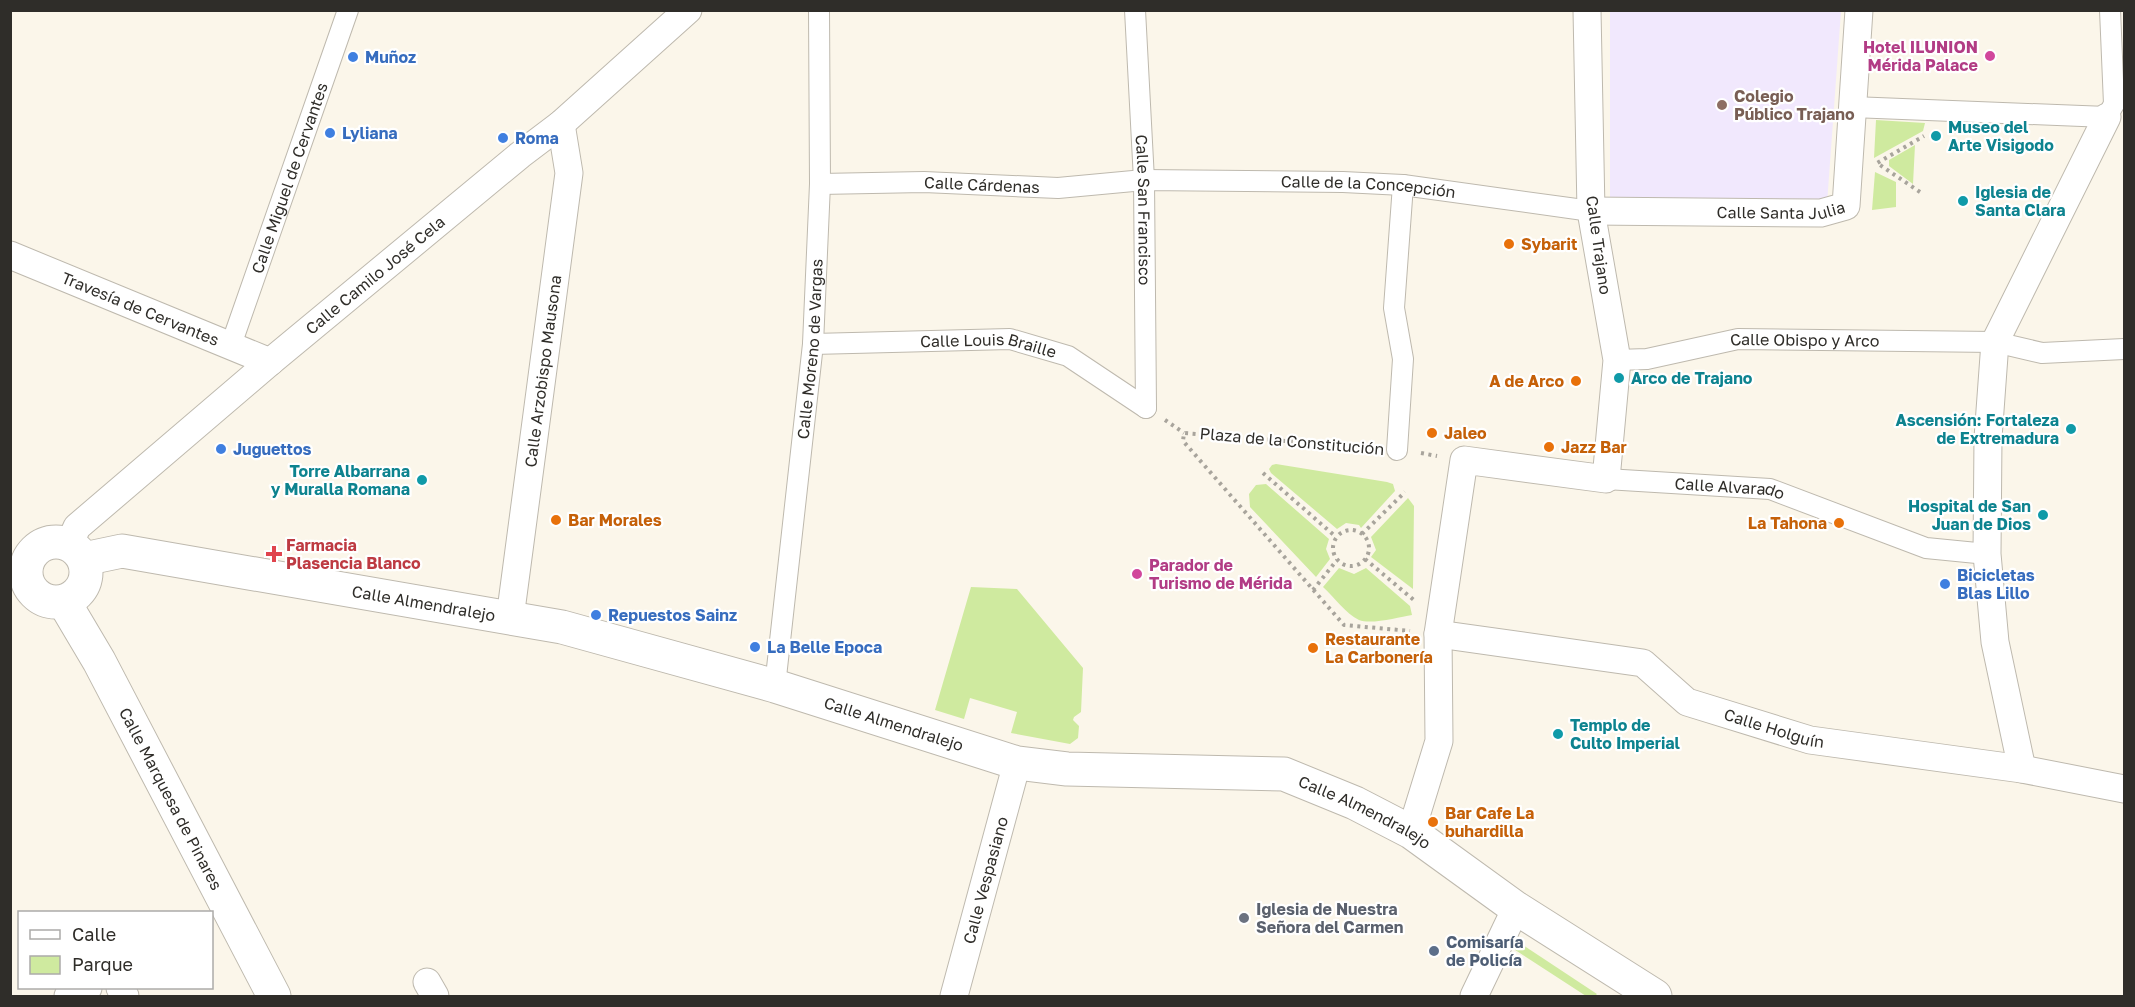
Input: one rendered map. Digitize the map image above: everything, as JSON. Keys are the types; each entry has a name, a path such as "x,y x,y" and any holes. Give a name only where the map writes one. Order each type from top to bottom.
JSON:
{"main road":[{"path":"54,542 76,552 86,577 79,592 64,602 45,600 33,591 20,558 39,547 54,542"},
{"name":"Calle Almendralejo","path":"76,552 122,551 562,627 775,686 1017,763 1067,770 1284,774 1355,803 1411,832 1516,908 1655,996"},
{"name":"Calle Marquesa de Pinares","path":"64,602 99,661 274,996"}],"street":[{"name":"Calle Miguel de Cervantes","path":"231,345 348,10"},
{"name":"Calle Camilo José Cela","path":"76,552 77,527 270,362 520,155 561,124 688,10"},
{"name":"Calle Moreno de Vargas","path":"775,686 813,344 820,184 819,10"},
{"name":"Calle San Francisco","path":"1135,10 1143,180 1146,408"},
{"name":"Calle Trajano","path":"1587,10 1591,211 1617,360 1606,479"},
{"name":"Calle Santa Julia","path":"1591,211 1821,213 1846,206 1859,10"},
{"path":"2022,769 1995,642 1987,554 1988,438 1995,342 2115,108 2110,10"},
{"path":"1852,107 2115,108"},
{"name":"Calle Arzobispo Mausona","path":"510,618 569,173 561,124"},
{"name":"Calle Cárdenas","path":"820,184 924,182 1058,188 1143,180"},
{"name":"Calle de la Concepción","path":"1143,180 1403,185 1591,211"},
{"path":"1397,450 1403,359 1394,308 1403,185"},
{"name":"Travesía de Cervantes","path":"10,255 270,362"},
{"name":"Calle Louis Braille","path":"813,344 1010,339 1068,356 1146,408"},
{"name":"Calle Obispo y Arco","path":"1617,360 1647,359 1738,339 1995,342 2042,353 2124,349"},
{"path":"1411,832 1439,741 1438,634 1464,460"},
{"name":"Calle Alvarado","path":"1464,460 1606,479 1770,489 1926,548 1987,554"},
{"name":"Calle Holguín","path":"1438,634 1643,663 1686,702 1810,740 2022,769 2124,789"},
{"name":"Calle Vespasiano","path":"954,996 1017,763"},
{"path":"1474,996 1516,908"},
{"path":"68,996 84,989"}],"path":[{"path":"1920,192 1877,163 1924,136"},
{"name":"Plaza de la Constitución","path":"1438,634 1344,626 1183,441 1184,432 1397,450 1464,460"},
{"path":"1263,473 1336,537"},
{"path":"1362,534 1406,492"},
{"path":"1350,529 1362,534 1369,546 1368,555 1362,563 1353,566 1345,565 1337,560 1332,549 1336,537 1342,531 1350,529"},
{"path":"1365,559 1417,603"},
{"path":"1313,590 1337,560"}],"shaded area":[{"name":"Colegio Público Trajano","path":"1610,11 1841,11 1827,204 1610,200"}],"green space":[{"path":"1876,120 1925,123 1923,131 1874,158"},
{"path":"1915,145 1913,184 1889,166 1889,160"},
{"path":"1875,172 1896,182 1896,207 1872,210"},
{"path":"1276,464 1387,482 1393,484 1395,491 1361,528 1359,525 1346,523 1337,529 1271,473 1269,469"},
{"path":"1266,484 1329,539 1326,549 1330,559 1316,577 1250,507 1249,494 1256,485"},
{"path":"1408,498 1414,506 1413,589 1371,557 1376,550 1371,537"},
{"path":"1339,568 1354,574 1366,568 1410,606 1412,615 1371,622 1354,617 1323,587"},
{"path":"971,587 1017,589 1083,668 1081,712 1073,720 1079,726 1078,738 1070,744 1011,733 1017,712 970,698 964,719 935,710"},
{"path":"1514,939 1597,994 1586,996 1509,946"}],"place":[{"name":"Hotel ILUNION Mérida Palace","path":"1990,56"},
{"name":"Muñoz","path":"353,57"},
{"name":"Colegio Público Trajano","path":"1722,105"},
{"name":"Lyliana","path":"330,133"},
{"name":"Museo del Arte Visigodo","path":"1936,136"},
{"name":"Roma","path":"503,138"},
{"name":"Iglesia de Santa Clara","path":"1963,201"},
{"name":"Sybarit","path":"1509,244"},
{"name":"Arco de Trajano","path":"1619,378"},
{"name":"A de Arco","path":"1576,381"},
{"name":"Ascensión: Fortaleza de Extremadura","path":"2071,429"},
{"name":"Jaleo","path":"1432,433"},
{"name":"Jazz Bar","path":"1549,447"},
{"name":"Juguettos","path":"221,449"},
{"name":"Torre Albarrana y Muralla Romana","path":"422,480"},
{"name":"Hospital de San Juan de Dios","path":"2043,515"},
{"name":"Bar Morales","path":"556,520"},
{"name":"La Tahona","path":"1839,523"},
{"name":"Farmacia Plasencia Blanco","path":"274,554"},
{"name":"Parador de Turismo de Mérida","path":"1137,574"},
{"name":"Bicicletas Blas Lillo","path":"1945,584"},
{"name":"Repuestos Sainz","path":"596,615"},
{"name":"La Belle Epoca","path":"755,647"},
{"name":"Restaurante La Carbonería","path":"1313,648"},
{"name":"Templo de Culto Imperial","path":"1558,734"},
{"name":"Bar Cafe La buhardilla","path":"1433,822"},
{"name":"Iglesia de Nuestra Señora del Carmen","path":"1244,918"},
{"name":"Comisaría de Policía","path":"1434,951"}]}
